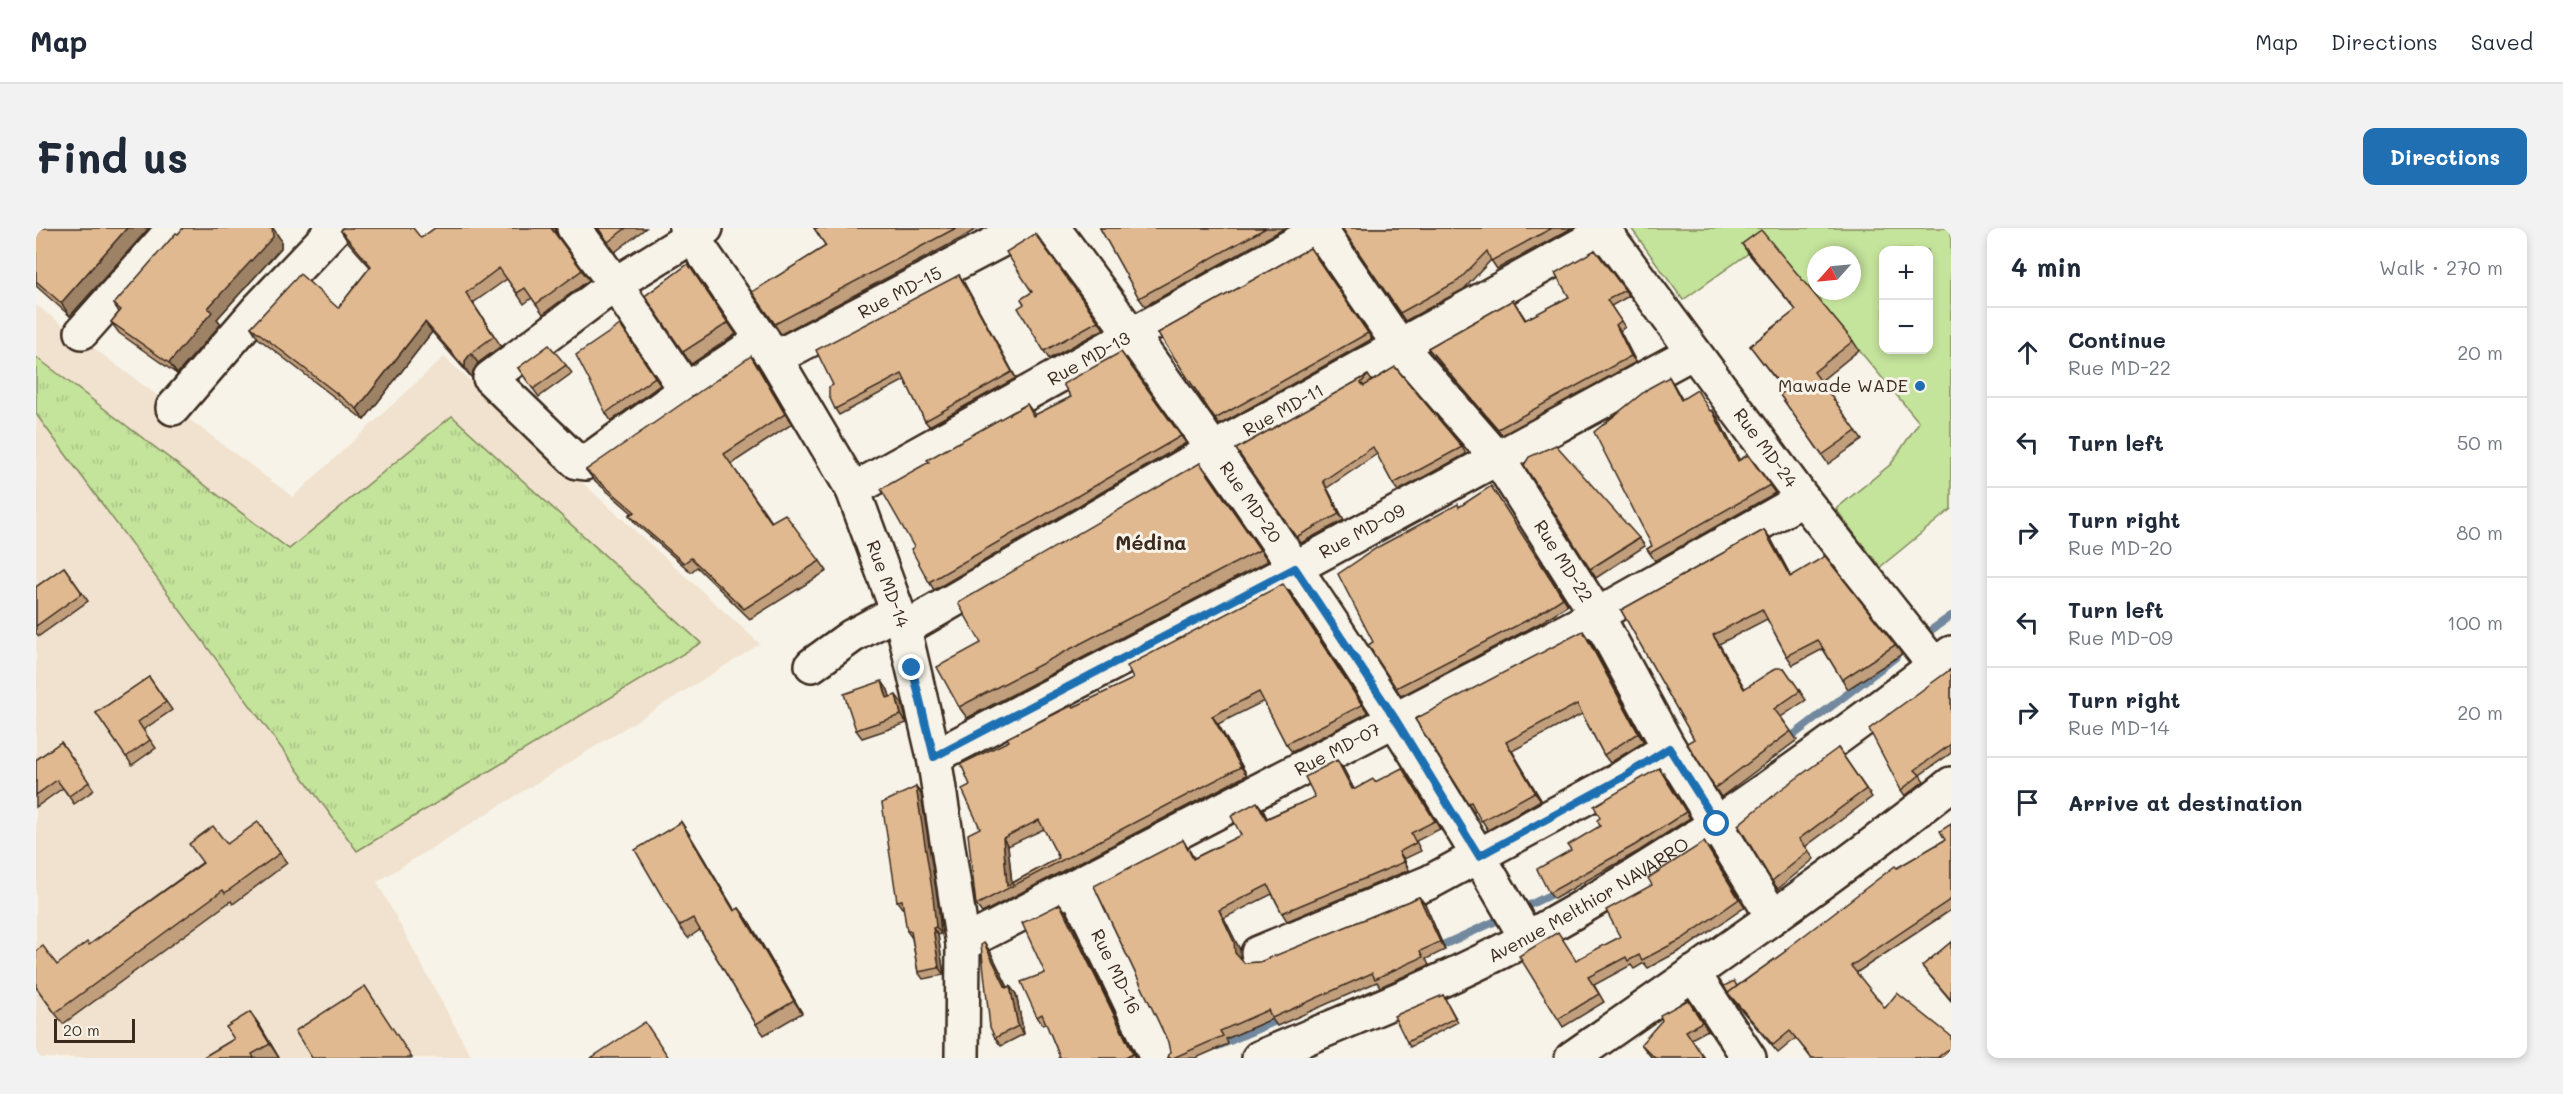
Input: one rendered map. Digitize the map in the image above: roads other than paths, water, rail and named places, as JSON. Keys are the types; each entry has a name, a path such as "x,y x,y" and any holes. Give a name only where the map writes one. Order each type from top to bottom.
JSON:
{"street":[{"path":"82,332 174,228"},
{"path":"574,228 615,284 686,390"},
{"name":"Rue MD-15","path":"615,284 490,378 577,462 585,463 686,390 769,348 1024,228"},
{"name":"Rue MD-20","path":"1053,228 1133,335 1295,568 1396,720 1527,939"},
{"name":"Rue MD-13","path":"853,490 1321,229"},
{"name":"Rue MD-22","path":"1321,229 1399,345 1499,460 1597,615 1669,748 1773,917"},
{"name":"Rue MD-11","path":"812,665 852,636 900,621 1214,449 1603,230"},
{"name":"Rue MD-24","path":"1603,230 1803,499 1943,659"},
{"path":"615,284 695,231"},
{"name":"Rue MD-14","path":"695,231 769,348 853,490 900,621 934,757 963,944 962,1058"},
{"path":"174,408 260,307 316,234"},
{"name":"Rue MD-09","path":"934,757 1499,460 1693,352"},
{"name":"Rue MD-07","path":"963,944 1597,615 1803,499"},
{"name":"Avenue Melthior NAVARRO","path":"1259,1058 1527,939 1621,885 1717,824 1826,748 1943,659"},
{"path":"1258,952 1430,882 1622,778 1669,748"},
{"path":"1572,1058 1878,842 1951,784"},
{"name":"Rue MD-16","path":"1075,887 1156,1058"},
{"path":"1693,973 1749,1058"}],"waterway":[{"path":"1920,638 1951,616"},
{"path":"1787,740 1896,657"},
{"path":"1519,910 1558,891"},
{"path":"1434,949 1507,916"},
{"path":"1218,1046 1283,1018"}],"place":[{"name":"Mawade WADE","path":"1920,386"}],"district":[{"name":"Médina","path":"1151,543"}]}
